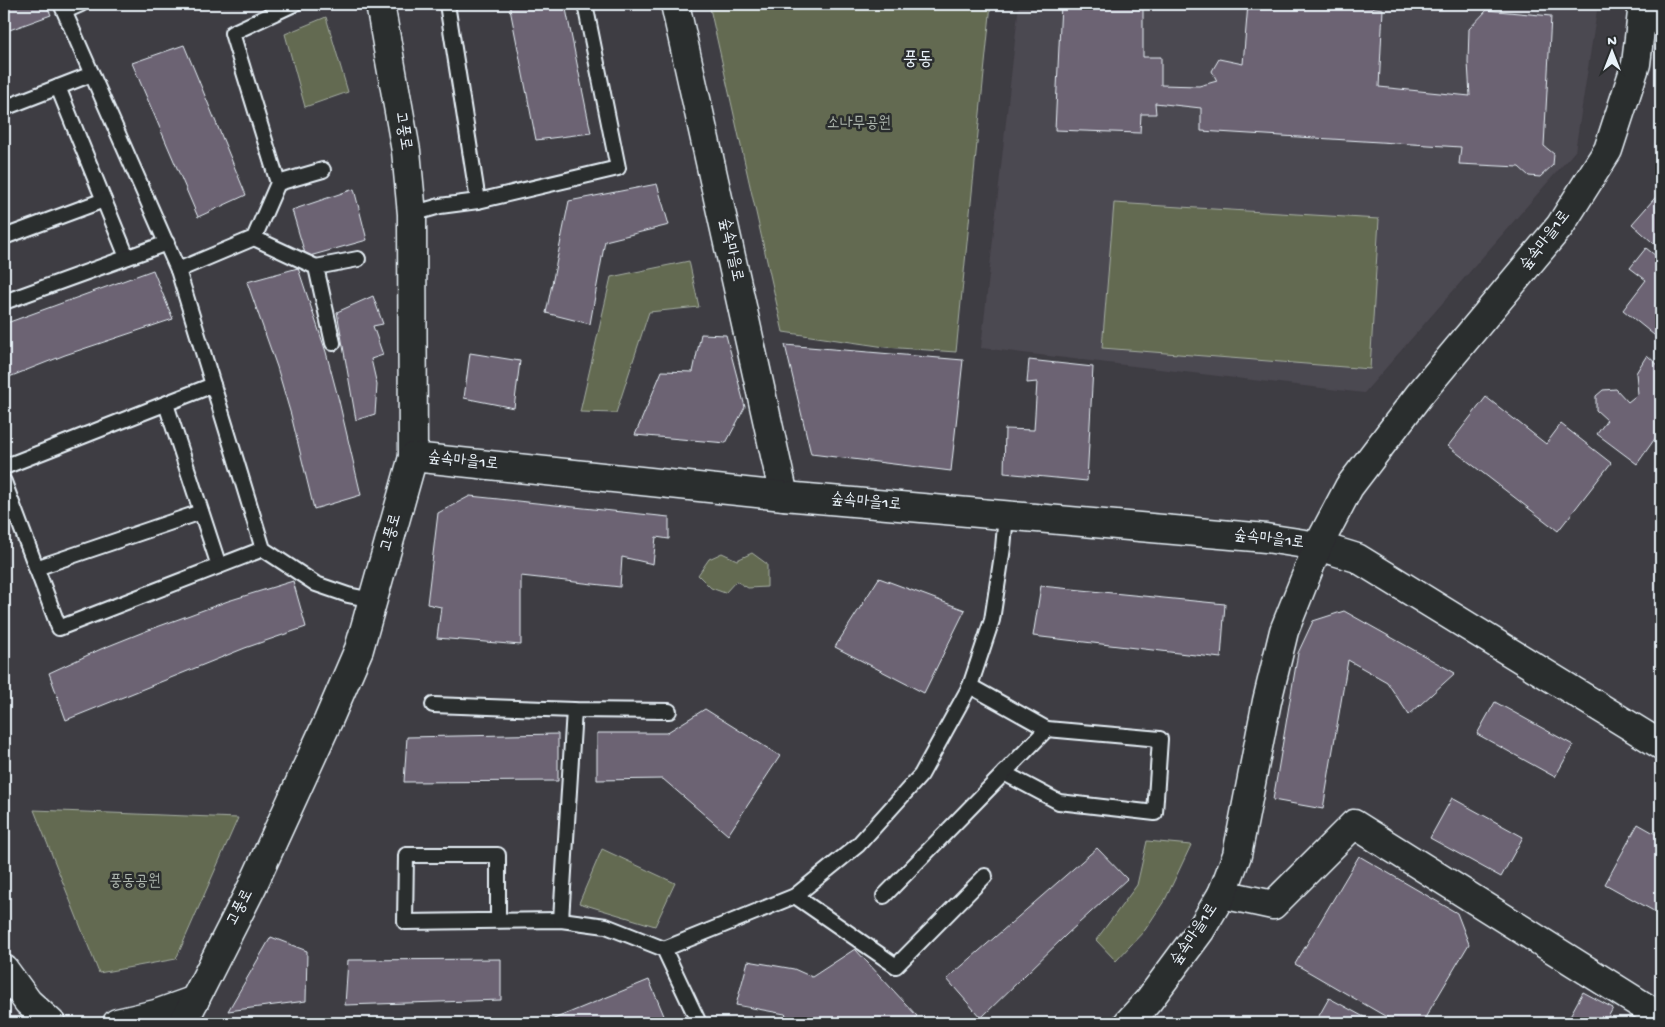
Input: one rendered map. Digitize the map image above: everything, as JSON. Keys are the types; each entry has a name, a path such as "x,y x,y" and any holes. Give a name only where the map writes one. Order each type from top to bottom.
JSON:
{"street":[{"name":"고풍로","path":"189,1012 252,886 328,722 359,649 413,457 412,214 406,151 380,4"},
{"name":"숲속마을로","path":"675,4 784,496"},
{"name":"숲속마을1로","path":"1128,1023 1150,1000 1200,931 1222,894 1237,856 1267,701 1284,631 1318,546 1349,487 1419,395 1560,226 1608,150 1636,64 1643,4"},
{"name":"숲속마을1로","path":"413,457 784,496 1266,538 1318,546 1357,558 1661,745"},
{"path":"1222,894 1273,905 1354,824 1661,1017"},
{"path":"4,969 28,1002 50,1023"},
{"path":"117,1023 156,1014 189,1012"}],"lane":[{"path":"81,4 63,8 178,270 263,549 316,584 348,595 372,600"},
{"path":"178,270 254,238 278,183 232,33 294,4"},
{"path":"447,4 478,201"},
{"path":"412,214 440,206 478,201 618,168 585,4"},
{"path":"4,108 92,74"},
{"path":"58,87 127,258"},
{"path":"278,183 323,170"},
{"path":"4,237 104,200"},
{"path":"254,238 316,267 358,259"},
{"path":"4,302 167,243"},
{"path":"316,267 333,343"},
{"path":"4,468 213,385"},
{"path":"166,404 219,566"},
{"path":"4,482 59,628 263,549"},
{"path":"36,568 201,512"},
{"path":"664,949 795,896 858,845 921,775 970,686 992,620 1006,515"},
{"path":"970,686 1047,729 1160,739 1155,813 1059,802 1004,773"},
{"path":"434,705 669,711"},
{"path":"561,920 574,710"},
{"path":"884,896 1047,729"},
{"path":"498,920 498,855 406,856 406,922 561,920 606,926 664,949 699,1023"},
{"path":"795,896 896,966 985,876"}],"shaded area":[{"path":"1019,4 1598,4 1575,151 1364,393 981,348"}],"green space":[{"name":"소나무공원","path":"709,4 991,4 956,352 885,347 783,332"},
{"path":"326,17 348,92 305,107 285,34"},
{"path":"1114,203 1379,219 1370,369 1102,348"},
{"path":"689,261 699,307 649,312 616,413 580,412 611,277"},
{"path":"722,553 737,560 752,553 767,564 767,587 748,588 736,581 725,593 711,588 698,575 709,559"},
{"name":"풍동공원","path":"34,810 238,818 176,959 99,973"},
{"path":"1147,841 1191,845 1166,898 1145,930 1116,961 1096,940 1137,885"},
{"path":"602,849 675,883 655,926 579,903"}],"building":[{"path":"4,4 46,4 51,15 4,32"},
{"path":"509,4 565,4 591,133 536,140"},
{"path":"1061,4 1143,5 1143,57 1161,57 1161,85 1199,86 1217,81 1212,71 1219,59 1243,64 1248,4 1343,4 1383,9 1379,87 1470,96 1469,29 1487,10 1551,16 1544,146 1554,154 1553,165 1540,177 1529,176 1519,167 1459,164 1461,147 1201,131 1201,108 1155,103 1156,114 1141,114 1140,133 1055,130"},
{"path":"184,45 246,195 198,217 132,63"},
{"path":"657,184 669,225 605,241 590,324 546,313 569,201"},
{"path":"354,189 367,240 306,257 292,210"},
{"path":"1661,191 1661,250 1632,224"},
{"path":"1646,248 1661,260 1661,336 1659,339 1623,310 1646,280 1630,268"},
{"path":"298,268 326,352 361,495 314,509 277,367 247,282"},
{"path":"153,270 173,319 65,355 4,379 4,324"},
{"path":"373,296 383,324 373,326 383,355 371,359 377,385 375,414 356,420 337,312"},
{"path":"701,334 726,335 745,407 726,443 635,435 662,371 693,372"},
{"path":"785,345 963,360 951,471 811,454"},
{"path":"470,353 520,361 514,408 464,398"},
{"path":"1647,355 1661,368 1661,430 1637,464 1597,434 1607,420 1596,410 1596,396 1603,390 1616,389 1628,402 1638,394 1636,373"},
{"path":"1029,360 1093,367 1087,481 1004,473 1005,429 1034,430 1037,382 1027,383"},
{"path":"1486,397 1546,444 1561,424 1611,463 1558,531 1448,446"},
{"path":"470,496 669,517 669,539 656,537 653,564 622,557 620,587 521,576 521,645 437,638 441,607 427,604 438,513"},
{"path":"879,578 965,610 924,693 835,647"},
{"path":"293,581 306,627 245,648 66,720 49,673 146,631 228,601"},
{"path":"1041,586 1225,604 1221,658 1033,636"},
{"path":"1344,611 1455,673 1409,715 1387,682 1348,660 1323,809 1273,800 1298,653 1313,621"},
{"path":"1495,702 1573,745 1555,777 1477,734"},
{"path":"705,709 780,756 728,835 663,779 597,780 597,733 666,733"},
{"path":"558,734 558,781 404,782 407,737"},
{"path":"1452,798 1523,837 1501,877 1430,838"},
{"path":"1638,824 1661,837 1661,915 1605,884"},
{"path":"1097,848 1127,879 1066,935 981,1018 947,979"},
{"path":"1359,856 1457,913 1469,944 1422,1023 1397,1023 1295,964"},
{"path":"271,937 307,951 306,1001 228,1011"},
{"path":"855,949 917,1016 910,1023 794,1023 785,1014 736,1005 748,961 794,969 812,977"},
{"path":"501,959 501,1000 345,1005 348,960"},
{"path":"649,980 665,1018 653,1023 544,1023"},
{"path":"1583,992 1613,1008 1605,1023 1566,1023"},
{"path":"1329,998 1375,1023 1315,1023"}],"district":[{"name":"풍동","path":"918,60"}]}
